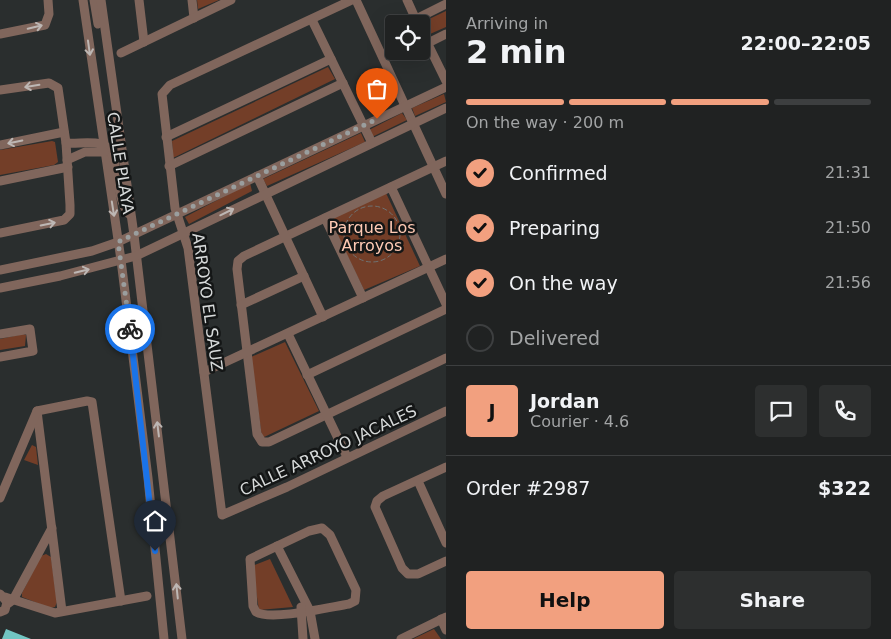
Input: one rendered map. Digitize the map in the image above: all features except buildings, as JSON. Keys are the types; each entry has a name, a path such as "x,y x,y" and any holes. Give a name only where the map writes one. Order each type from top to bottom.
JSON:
{"street":[{"path":"0,34 45,25 49,14 48,0"},
{"name":"CALLE PLAYA","path":"83,0 103,148 121,260 148,478 164,639"},
{"path":"94,0 99,26 105,38"},
{"name":"CALLE PLAYA","path":"101,0 134,236 182,639"},
{"path":"139,0 144,42"},
{"path":"192,0 194,18"},
{"path":"121,53 231,0"},
{"path":"372,143 312,20 354,0 446,194"},
{"path":"406,0 414,15"},
{"path":"427,15 446,4"},
{"name":"ARROYO EL SAUZ","path":"222,515 184,232 177,214 169,166 162,94 170,85 312,20"},
{"path":"430,42 446,34"},
{"path":"430,47 446,81"},
{"path":"166,137 331,59"},
{"path":"169,166 343,83"},
{"path":"0,90 45,84 56,86 60,92 70,205 68,218 58,222 0,233"},
{"path":"0,270 92,251 134,236 446,87"},
{"path":"0,288 60,276 136,256 446,108"},
{"path":"0,145 64,132"},
{"path":"66,143 103,148 113,153 120,201 130,215"},
{"path":"0,181 67,163 85,152 103,148"},
{"path":"446,161 286,236 238,261 241,305 257,434 260,441 270,442 446,358"},
{"path":"257,176 323,317"},
{"path":"391,188 446,304"},
{"path":"325,218 363,298"},
{"path":"204,372 446,259"},
{"path":"241,305 304,276"},
{"path":"308,375 446,309"},
{"path":"0,334 30,329 34,345 33,351 0,357"},
{"path":"288,334 347,457"},
{"path":"37,411 87,401 94,406 121,601"},
{"path":"0,498 37,411"},
{"path":"37,411 62,611"},
{"name":"CALLE ARROYO JACALES","path":"222,515 287,487 446,411"},
{"path":"446,467 379,498 375,504 376,514 402,568 408,574 418,574 446,561"},
{"path":"148,478 164,476"},
{"path":"418,481 442,525 446,543"},
{"path":"0,612 6,599 52,528"},
{"path":"322,528 330,535 356,590 357,598 349,604 310,611 267,616 259,614 254,609 249,562 256,555 314,529 322,528"},
{"path":"277,546 310,611 315,639"},
{"path":"6,599 49,613 147,596"},
{"path":"303,599 301,612 303,639"},
{"path":"401,639 444,618 446,630"}],"path":[{"path":"374,206 391,213 397,220 401,238 393,254 377,262 368,263 350,254 343,236 349,217 356,210 374,206"}],"green space":[{"path":"197,0 219,0 198,9"},
{"path":"446,11 446,27 430,34 430,19"},
{"path":"328,67 335,79 173,158 172,141"},
{"path":"444,94 446,102 415,116 412,108"},
{"path":"402,113 407,120 372,137 369,130"},
{"path":"361,133 365,142 267,186 263,179"},
{"path":"55,142 58,162 54,165 0,175 0,150"},
{"path":"250,183 252,191 189,224 185,217"},
{"name":"Parque Los Arroyos","path":"386,193 420,266 364,290 329,218"},
{"path":"26,335 25,346 0,350 0,339"},
{"path":"285,342 319,411 262,438 251,357"},
{"path":"32,445 36,447 38,465 24,460"},
{"path":"46,554 51,557 57,602 55,607 50,608 22,597 22,593 41,556"},
{"path":"270,559 293,607 259,610 252,566"},
{"path":"434,629 441,639 413,639"}],"way so far":[{"path":"130,329 118,242 377,119"}],"route":[{"path":"130,329 155,551"}]}
